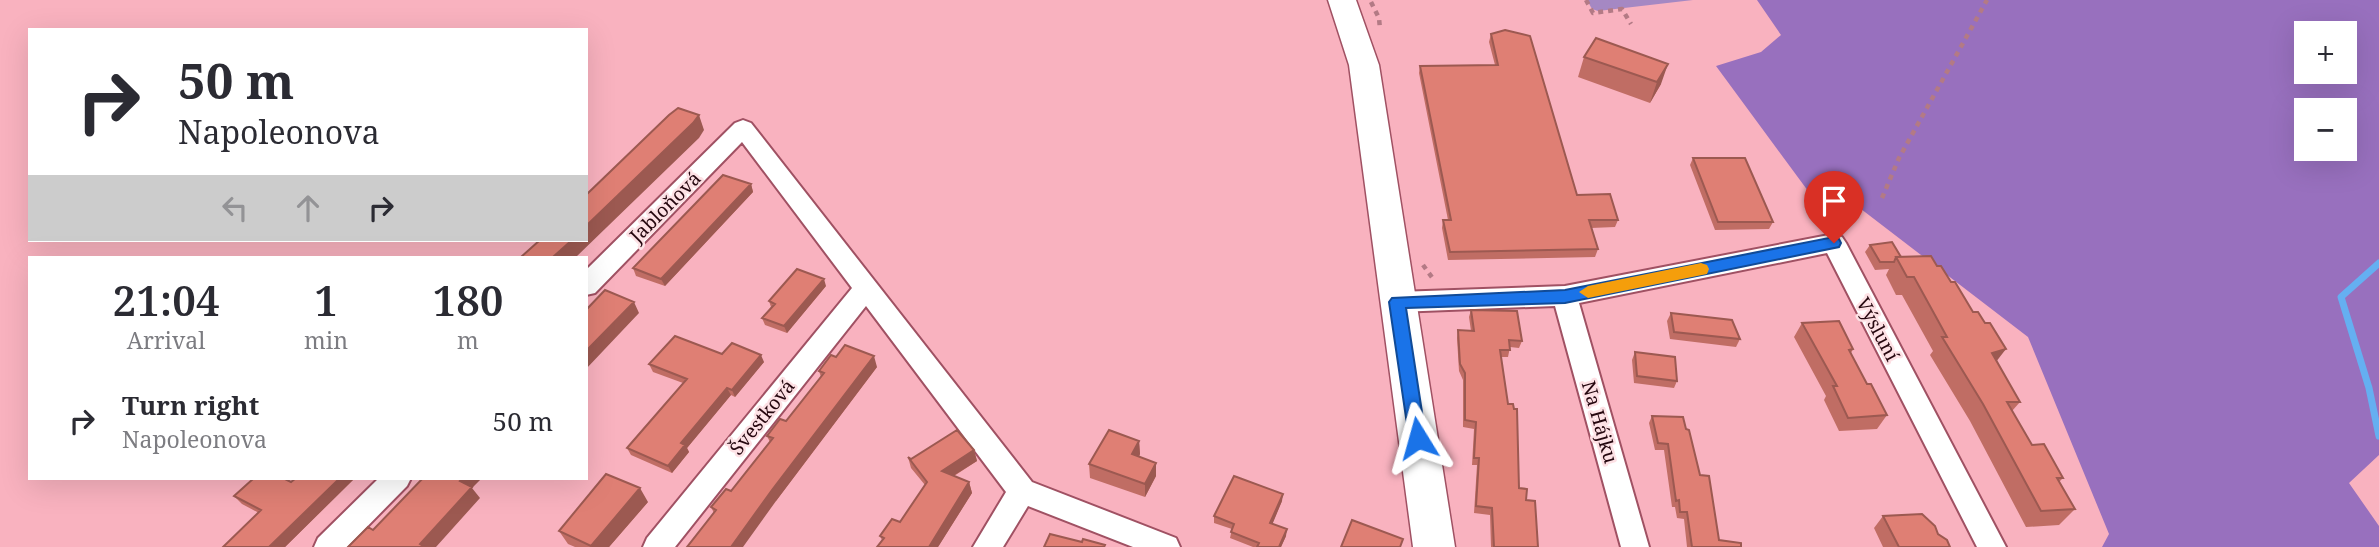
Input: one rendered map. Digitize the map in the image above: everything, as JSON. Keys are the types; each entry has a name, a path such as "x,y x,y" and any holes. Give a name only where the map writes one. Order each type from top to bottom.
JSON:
{"main road":[{"path":"1342,0 1364,65 1434,547"}],"street":[{"name":"Jabloňová","path":"588,284 743,128 867,288"},
{"name":"Výsluní","path":"1565,296 1834,243 1992,547"},
{"path":"867,288 1022,491 1166,547"},
{"name":"Švestková","path":"657,547 867,288"},
{"path":"1396,291 1565,296"},
{"name":"Na Hájku","path":"1565,296 1635,547"},
{"path":"328,547 395,480"},
{"path":"987,547 1022,491"}],"path":[{"path":"1586,0 1593,13 1622,9 1631,24"},
{"path":"1882,198 1899,158 1987,0"}],"shaded area":[{"path":"1587,0 1693,0 1598,11 1592,9"},
{"path":"1757,0 2379,0 2379,455 2349,483 2379,526 2379,547 2102,547 2109,534 2028,337 1861,209 1825,214 1716,66 1761,52 1781,35"}],"building":[{"path":"1505,30 1530,36 1577,195 1610,194 1618,220 1589,220 1598,249 1450,252 1443,220 1451,220 1420,66 1498,65 1491,34"},
{"path":"1596,38 1668,64 1657,82 1584,57"},
{"path":"678,108 699,115 588,224 588,193"},
{"path":"1693,158 1745,158 1773,222 1718,222"},
{"path":"723,175 751,184 661,279 633,268"},
{"path":"538,242 570,242 554,256 522,256"},
{"path":"1892,242 1901,257 1896,257 1894,262 1880,262 1870,245"},
{"path":"1931,256 1951,282 1955,282 1973,312 1978,312 1985,323 1990,323 2006,349 1992,353 2020,402 2007,402 2032,445 2044,444 2063,478 2057,478 2075,509 2041,511 1983,404 1942,337 1947,337 1914,277 1907,277 1896,257"},
{"path":"797,269 824,279 784,326 762,318 775,304 769,301"},
{"path":"605,290 634,302 588,349 588,308"},
{"path":"1471,310 1517,311 1522,341 1509,340 1510,350 1500,350 1508,404 1513,404 1514,409 1517,409 1519,488 1527,489 1526,500 1535,501 1538,547 1494,547 1492,508 1476,506 1479,458 1474,458 1476,422 1465,420 1465,373 1460,364 1458,330 1474,331"},
{"path":"1671,313 1732,320 1740,339 1674,332"},
{"path":"1839,321 1853,349 1849,350 1887,415 1848,418 1833,386 1837,386 1802,323"},
{"path":"675,336 722,354 732,343 761,355 732,390 727,388 681,443 685,445 668,466 627,448 687,379 649,364"},
{"path":"845,345 874,356 731,547 687,547 716,510 711,507 726,489 731,491 773,438 767,436 780,419 786,421 824,373 819,371 831,355 836,357"},
{"path":"1635,352 1675,357 1677,381 1637,376"},
{"path":"1652,416 1683,417 1686,429 1689,430 1700,475 1709,476 1719,540 1741,543 1741,547 1692,547 1687,512 1680,512 1679,500 1676,501 1668,444 1658,443"},
{"path":"957,430 974,450 942,471 969,482 929,547 877,547 884,538 880,536 892,519 900,522 927,482 908,457 911,459"},
{"path":"1109,430 1139,441 1132,454 1156,463 1145,484 1089,464"},
{"path":"606,474 640,488 591,546 559,531"},
{"path":"1234,476 1283,494 1270,523 1287,529 1279,547 1257,547 1259,543 1231,532 1234,524 1214,516"},
{"path":"252,480 338,480 269,547 223,547 261,510 234,496"},
{"path":"421,480 461,480 472,487 420,544 425,547 348,547 368,527 373,530"},
{"path":"1922,514 1935,526 1938,534 1947,540 1950,547 1899,547 1883,516"},
{"path":"1352,520 1403,539 1400,547 1341,547"},
{"path":"1050,534 1082,542 1083,539 1105,545 1044,547"}],"waterway":[{"path":"2379,263 2341,297 2369,388 2379,436"}],"slow traffic":[{"path":"1588,292 1701,269"}],"route":[{"path":"1418,438 1397,302 1565,296 1834,243"}]}
